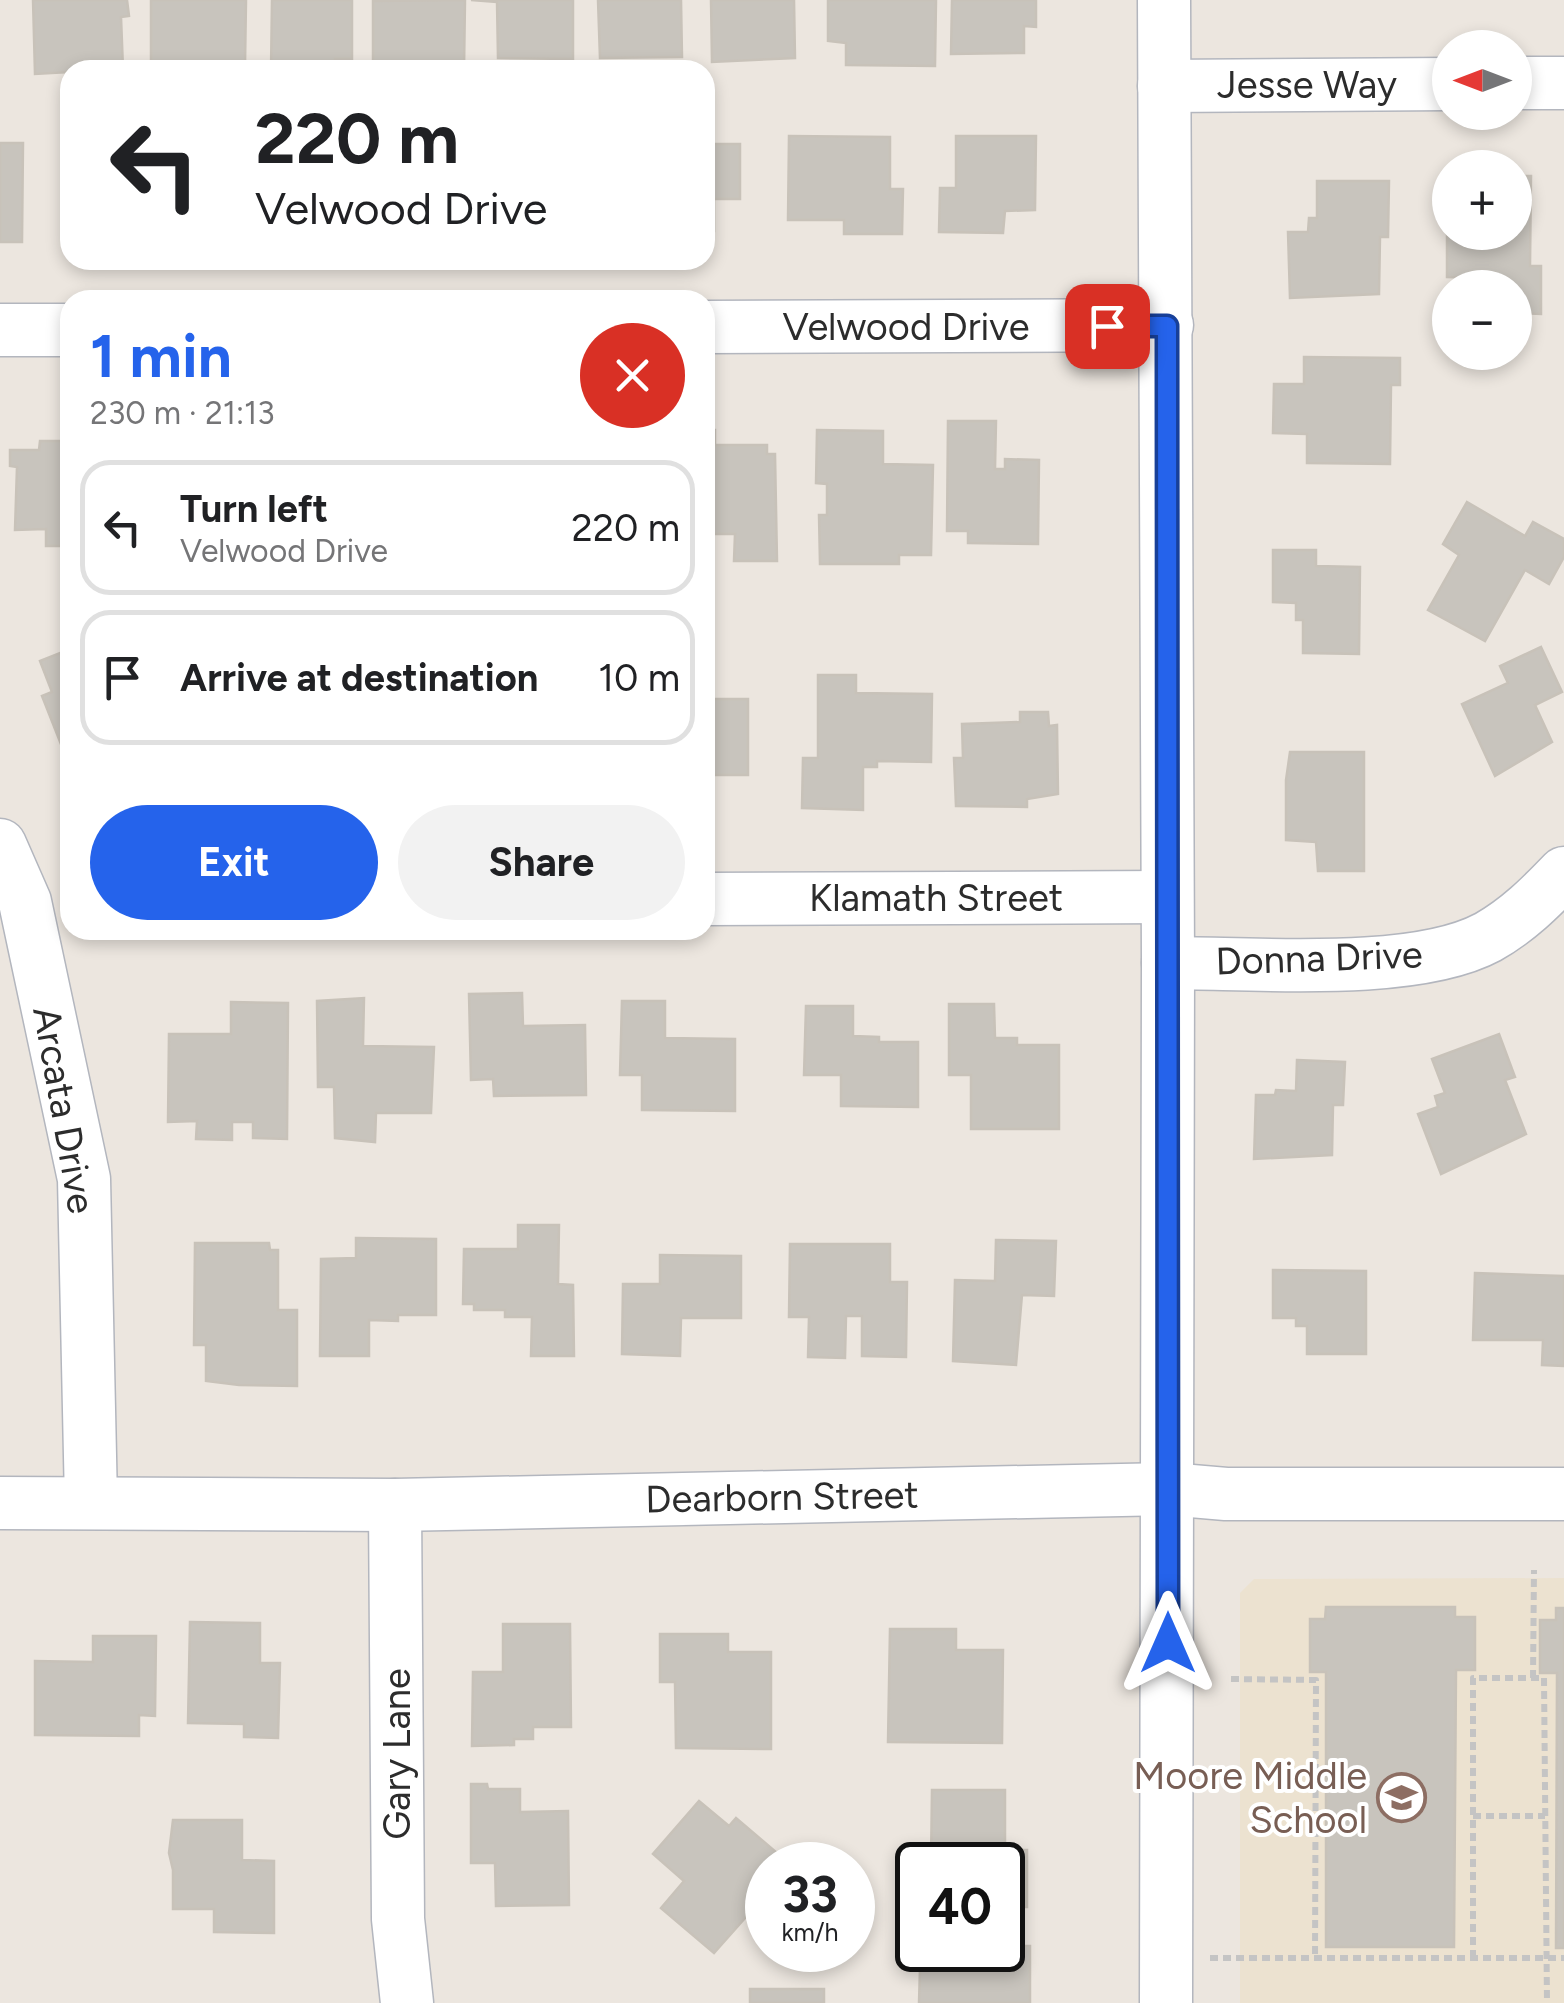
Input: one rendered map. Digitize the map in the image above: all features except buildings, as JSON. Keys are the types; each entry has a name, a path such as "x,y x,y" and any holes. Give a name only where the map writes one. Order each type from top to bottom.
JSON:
{"street":[{"path":"1164,0 1168,897 1166,2003"},
{"path":"1532,83 1564,83"},
{"name":"Jesse Way","path":"1164,86 1432,84"},
{"name":"Velwood Drive","path":"715,328 1167,326"},
{"path":"0,330 60,330"},
{"name":"Arcata Drive","path":"0,844 47,902 84,1179 91,1502"},
{"name":"Donna Drive","path":"1168,963 1361,964 1437,954 1484,939 1524,915 1564,874"},
{"name":"Klamath Street","path":"715,899 1168,897"},
{"name":"Dearborn Street","path":"0,1504 396,1504 1168,1489 1226,1494 1564,1494"},
{"name":"Gary Lane","path":"396,1504 398,1919 407,2003"}],"path":[{"path":"1533,1678 1534,1570"},
{"path":"1473,1958 1473,1678 1544,1678 1547,2003"},
{"path":"1231,1679 1316,1680 1315,1958"},
{"path":"1473,1816 1545,1816"},
{"path":"1204,1958 1564,1958"}],"shaded area":[{"name":"Moore Middle School","path":"1564,1578 1564,2003 1240,2003 1240,1593 1254,1579"}],"place":[{"name":"Moore Middle School","path":"1402,1798"}],"route":[{"path":"1107,326 1167,326 1168,1643"}]}
